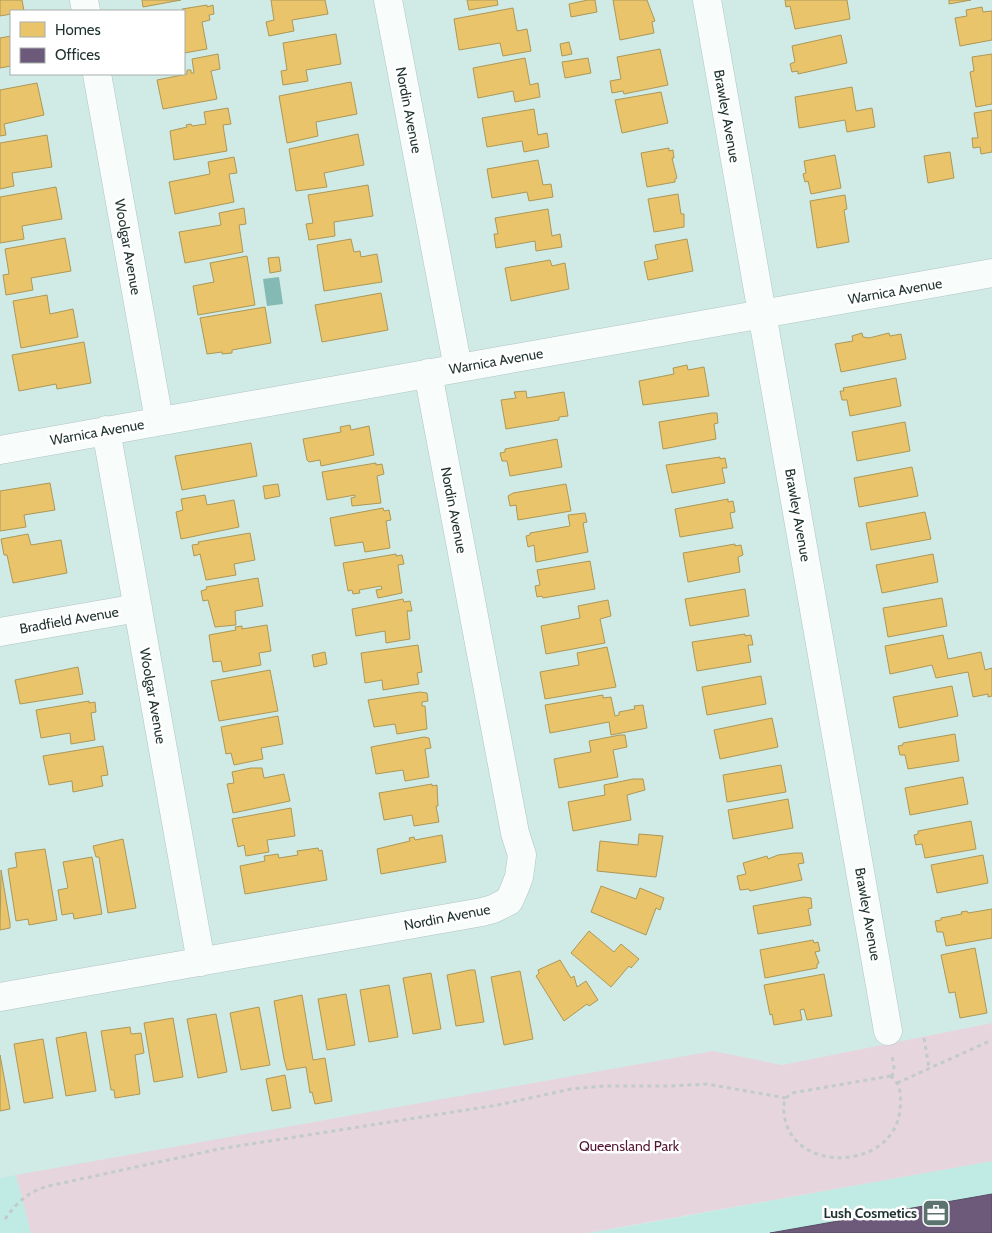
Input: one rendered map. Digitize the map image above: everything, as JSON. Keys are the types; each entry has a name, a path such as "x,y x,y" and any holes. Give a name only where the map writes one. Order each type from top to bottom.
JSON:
{"street":[{"name":"Nordin Avenue","path":"388,0 458,368"},
{"name":"Brawley Avenue","path":"707,0 888,1031"},
{"name":"Woolgar Avenue","path":"97,75 159,420"},
{"name":"Warnica Avenue","path":"0,450 159,420 992,273"},
{"name":"Nordin Avenue","path":"0,998 493,909 508,901 519,877 522,855 514,833 428,373"},
{"name":"Woolgar Avenue","path":"106,430 201,962"},
{"name":"Bradfield Avenue","path":"0,632 138,608"}],"path":[{"path":"924,1038 929,1068"},
{"path":"897,1083 992,1040"},
{"path":"890,1076 897,1083 900,1106 894,1127 876,1149 848,1158 836,1159 814,1152 789,1130 784,1117 786,1098 792,1093 890,1076"},
{"path":"4,1219 18,1201 27,1194 53,1185 220,1149 498,1105 571,1089 604,1086 708,1084 786,1098"}],"shaded area":[{"path":"279,277 283,304 267,306 263,279"},
{"path":"992,1161 992,1233 587,1233 627,1227"},
{"path":"16,1175 31,1233 0,1233 0,1178"}],"green space":[{"name":"Queensland Park","path":"992,1023 992,1161 587,1233 31,1233 16,1175 713,1051 782,1065"}],"building: Homes":[{"path":"0,0 22,0 24,10 10,10 10,14 0,16"},
{"path":"142,0 181,0 143,7"},
{"path":"271,0 325,0 328,14 292,20 294,31 269,36 266,22 274,20"},
{"path":"467,0 497,0 498,5 469,10"},
{"path":"595,0 597,12 571,17 569,4"},
{"path":"613,0 647,0 655,21 652,22 654,33 620,40"},
{"path":"785,0 847,0 850,19 795,29 790,6 786,7"},
{"path":"949,0 971,0 949,4"},
{"path":"213,5 214,14 209,15 210,20 202,22 207,49 185,53 185,10 182,9"},
{"path":"982,7 983,12 992,11 992,40 960,46 955,18 967,16 966,10"},
{"path":"513,8 517,31 527,29 531,51 503,56 500,43 459,50 454,19"},
{"path":"336,34 341,64 306,70 308,81 283,85 281,71 287,70 283,43"},
{"path":"841,35 847,63 798,74 798,71 792,72 790,64 795,62 792,46"},
{"path":"10,36 10,66 0,68 0,38"},
{"path":"569,42 572,54 562,56 560,44"},
{"path":"660,49 668,85 624,94 623,91 612,93 610,81 621,79 617,57"},
{"path":"218,54 220,69 211,71 217,99 163,109 157,80 185,75 187,70 191,70 191,73 194,73 192,59"},
{"path":"992,54 992,104 976,107 970,72 974,71 972,57"},
{"path":"525,58 530,85 538,83 540,97 515,102 513,91 478,98 473,68"},
{"path":"588,58 591,73 565,78 562,62"},
{"path":"351,82 357,114 316,122 318,136 287,143 279,96"},
{"path":"37,83 44,115 4,124 6,135 0,136 0,90"},
{"path":"852,87 856,111 872,108 875,127 847,132 845,120 799,128 795,97"},
{"path":"661,92 668,123 622,133 615,100"},
{"path":"228,108 231,124 223,125 227,151 174,160 170,131 187,127 186,125 191,124 192,126 206,124 204,112"},
{"path":"534,109 538,135 547,133 549,147 524,152 522,141 487,147 482,118"},
{"path":"992,110 992,152 981,154 980,147 973,148 972,138 978,138 974,113"},
{"path":"358,134 364,165 324,173 327,187 296,191 289,149"},
{"path":"47,135 52,167 12,173 14,186 0,189 0,143"},
{"path":"669,148 669,151 673,150 674,158 672,158 677,178 675,182 647,187 641,153"},
{"path":"950,152 954,178 928,183 924,156"},
{"path":"835,155 841,188 811,194 808,181 805,182 803,174 806,173 804,161"},
{"path":"234,157 237,173 229,174 234,202 175,214 169,182 210,174 208,162"},
{"path":"538,160 543,185 551,184 553,197 529,201 527,192 492,198 487,169"},
{"path":"368,185 373,216 334,222 335,236 309,240 306,224 313,223 308,195"},
{"path":"56,187 62,219 22,226 24,239 0,243 0,197"},
{"path":"678,194 681,214 684,214 684,227 654,232 648,199"},
{"path":"845,195 847,209 844,210 849,242 817,248 810,201"},
{"path":"244,208 246,224 239,225 243,252 185,263 179,232 221,225 219,213"},
{"path":"548,209 552,236 560,234 562,247 536,251 535,241 496,248 494,234 498,234 495,218"},
{"path":"65,238 71,271 31,278 33,290 6,295 3,275 9,274 5,249"},
{"path":"351,239 354,252 360,251 361,257 377,254 382,282 324,291 317,245"},
{"path":"687,239 693,271 648,280 644,262 658,259 655,245"},
{"path":"247,256 255,305 198,315 193,286 214,282 210,263"},
{"path":"279,257 281,271 270,273 268,258"},
{"path":"550,260 552,266 565,263 569,289 511,301 505,268"},
{"path":"381,293 388,330 322,342 315,305"},
{"path":"47,295 50,314 73,309 78,337 21,348 13,301"},
{"path":"265,307 271,343 232,350 232,353 207,354 200,318"},
{"path":"862,333 863,337 869,338 889,333 890,336 901,334 906,359 841,372 835,344 853,341 852,336"},
{"path":"84,342 91,383 57,389 56,384 19,391 12,355"},
{"path":"687,365 688,370 704,367 709,396 643,405 639,381 674,374 673,368"},
{"path":"896,378 901,406 850,416 847,400 842,400 840,391 844,391 843,388"},
{"path":"526,391 527,398 564,392 568,416 559,417 559,420 506,429 501,400 516,398 514,392"},
{"path":"717,413 718,423 714,424 716,439 663,449 659,422"},
{"path":"905,422 910,451 857,461 852,432"},
{"path":"350,425 351,430 369,426 374,455 321,466 320,460 309,462 307,460 303,439 341,432 340,427"},
{"path":"557,439 562,467 510,476 507,461 502,461 500,453 505,452 505,449"},
{"path":"251,443 257,476 182,490 175,456"},
{"path":"720,457 720,459 725,458 727,468 722,468 725,483 672,493 666,465"},
{"path":"376,463 376,465 382,464 384,474 377,476 381,503 352,506 351,498 355,497 355,495 327,500 322,472"},
{"path":"912,467 918,496 859,507 854,478"},
{"path":"50,483 55,510 24,515 26,527 0,531 0,491"},
{"path":"278,484 280,496 265,499 263,486"},
{"path":"566,484 571,511 518,520 516,505 510,506 508,496 513,493"},
{"path":"205,495 207,505 234,500 239,527 181,539 176,512 183,510 181,499"},
{"path":"728,499 728,502 733,501 735,512 730,513 733,528 680,537 675,509"},
{"path":"383,508 384,511 389,510 391,520 386,521 390,548 365,552 363,542 335,546 330,518"},
{"path":"925,512 931,539 871,550 866,523"},
{"path":"585,513 587,522 583,523 588,552 536,562 534,545 528,547 526,536 530,535 530,533 570,526 568,515"},
{"path":"250,533 255,560 234,564 236,575 206,580 200,554 194,556 192,545 199,544 198,542"},
{"path":"28,534 31,545 61,540 67,573 13,583 7,555 4,555 1,539"},
{"path":"735,544 735,546 741,545 743,555 738,557 740,572 688,582 683,553"},
{"path":"396,554 396,556 402,555 404,564 398,565 402,593 378,598 376,590 382,589 381,586 359,590 360,593 353,594 352,590 348,591 343,563"},
{"path":"933,554 938,582 882,593 876,565"},
{"path":"590,561 595,589 543,598 542,596 537,597 535,586 540,585 537,570"},
{"path":"258,578 263,606 235,611 236,625 215,627 208,600 203,601 201,591 207,589 206,587"},
{"path":"745,589 749,616 690,626 685,599"},
{"path":"942,598 947,626 888,637 883,608"},
{"path":"403,599 404,602 410,601 412,611 407,611 410,639 386,643 385,631 356,636 352,609"},
{"path":"608,600 611,616 600,619 605,643 546,654 541,626 580,618 578,606"},
{"path":"267,625 271,651 259,653 261,665 223,672 221,661 213,662 209,635 236,630 235,627 242,626 242,629"},
{"path":"745,634 745,636 751,635 753,645 748,645 751,662 697,671 692,642"},
{"path":"943,635 948,659 981,652 985,670 992,668 992,696 988,697 988,694 973,697 968,672 936,678 932,665 890,674 885,646"},
{"path":"418,645 422,672 417,673 419,684 383,690 382,680 365,683 361,653"},
{"path":"607,647 616,687 545,699 540,672 579,665 577,653"},
{"path":"325,652 327,664 314,667 312,655"},
{"path":"78,667 83,694 20,704 15,680"},
{"path":"270,670 278,711 219,721 211,681"},
{"path":"761,676 766,704 707,715 702,687"},
{"path":"952,686 958,716 899,728 893,697"},
{"path":"420,692 427,693 428,701 422,702 422,706 425,706 427,729 397,734 395,724 374,727 368,700"},
{"path":"603,695 603,698 611,697 615,716 619,715 619,712 635,709 634,706 643,705 647,728 611,735 609,722 550,733 545,705"},
{"path":"89,701 89,703 95,702 96,712 91,713 95,740 71,744 70,733 41,738 36,710"},
{"path":"278,716 283,744 261,748 263,759 234,765 231,753 226,754 221,727"},
{"path":"772,718 778,747 720,759 714,730"},
{"path":"955,734 959,761 908,769 905,755 900,755 898,746 903,745 903,743"},
{"path":"625,735 627,747 613,750 618,777 559,788 554,759 591,752 589,741"},
{"path":"424,737 429,738 431,748 425,749 429,777 405,781 403,770 376,774 371,747"},
{"path":"103,746 108,775 101,776 103,786 73,792 72,781 49,785 43,756"},
{"path":"781,765 786,792 727,802 723,775"},
{"path":"262,768 264,778 284,774 290,801 233,813 227,784 234,783 232,772"},
{"path":"963,777 968,804 910,815 905,788"},
{"path":"633,779 643,779 645,790 627,795 631,820 573,831 568,802 605,795 604,785"},
{"path":"432,784 432,786 437,785 438,806 436,806 439,822 414,826 412,815 384,820 379,793"},
{"path":"788,799 793,828 733,839 728,810"},
{"path":"291,808 295,836 267,840 269,852 246,856 244,845 238,847 232,819"},
{"path":"971,821 976,849 925,858 922,844 916,845 914,835 918,834 918,831"},
{"path":"639,834 663,836 656,877 597,871 600,841 638,845"},
{"path":"442,835 446,862 381,874 377,849 410,841 409,838 414,837 415,840"},
{"path":"123,839 136,908 108,913 99,857 96,857 93,846"},
{"path":"318,848 319,851 322,850 327,880 245,894 240,866 265,861 264,856 278,854 279,858 298,855 297,851"},
{"path":"45,849 57,920 29,925 28,919 16,921 8,869 17,867 15,853"},
{"path":"802,853 804,863 798,864 802,880 750,891 749,889 740,890 737,876 746,874 743,863 767,856 768,859 778,855"},
{"path":"983,855 988,883 937,893 931,865"},
{"path":"92,857 102,914 74,919 73,913 62,915 58,890 68,888 63,862"},
{"path":"1,870 10,928 0,930"},
{"path":"601,886 636,899 640,888 664,898 660,910 656,908 646,935 591,912"},
{"path":"804,897 811,898 812,908 808,909 811,925 758,934 753,906"},
{"path":"992,909 992,938 946,946 943,932 937,932 935,921 941,920 941,918 962,914 961,912 967,911 968,913"},
{"path":"589,931 614,952 621,944 639,959 631,968 629,966 611,987 571,953"},
{"path":"813,940 814,943 818,942 820,951 815,952 819,963 817,968 765,978 760,950"},
{"path":"975,948 987,1013 960,1018 955,992 949,993 941,955"},
{"path":"560,960 571,978 574,976 577,987 586,981 598,1000 589,1006 587,1004 564,1021 536,976 539,973 538,970"},
{"path":"475,970 484,1022 456,1026 447,975"},
{"path":"520,971 533,1039 504,1045 491,977"},
{"path":"431,973 441,1029 413,1034 403,978"},
{"path":"824,974 832,1016 807,1020 804,1009 800,1010 802,1020 774,1025 764,985"},
{"path":"389,985 398,1037 369,1042 360,990"},
{"path":"346,994 355,1045 327,1050 318,999"},
{"path":"302,995 313,1060 325,1058 332,1101 315,1104 312,1092 310,1093 306,1067 287,1070 274,1001"},
{"path":"259,1007 270,1065 241,1070 230,1013"},
{"path":"216,1014 227,1072 198,1078 187,1019"},
{"path":"173,1018 183,1077 154,1082 144,1023"},
{"path":"130,1027 131,1034 141,1033 144,1053 135,1055 140,1094 115,1098 114,1090 111,1090 101,1031"},
{"path":"86,1032 96,1091 66,1096 56,1038"},
{"path":"43,1039 53,1098 24,1103 14,1044"},
{"path":"0,1055 10,1109 0,1111"},
{"path":"285,1075 291,1108 272,1111 266,1079"}],"building: Offices":[{"name":"Lush Cosmetics","path":"992,1194 992,1233 770,1233"}],"place":[{"name":"Lush Cosmetics","path":"936,1213"}]}
